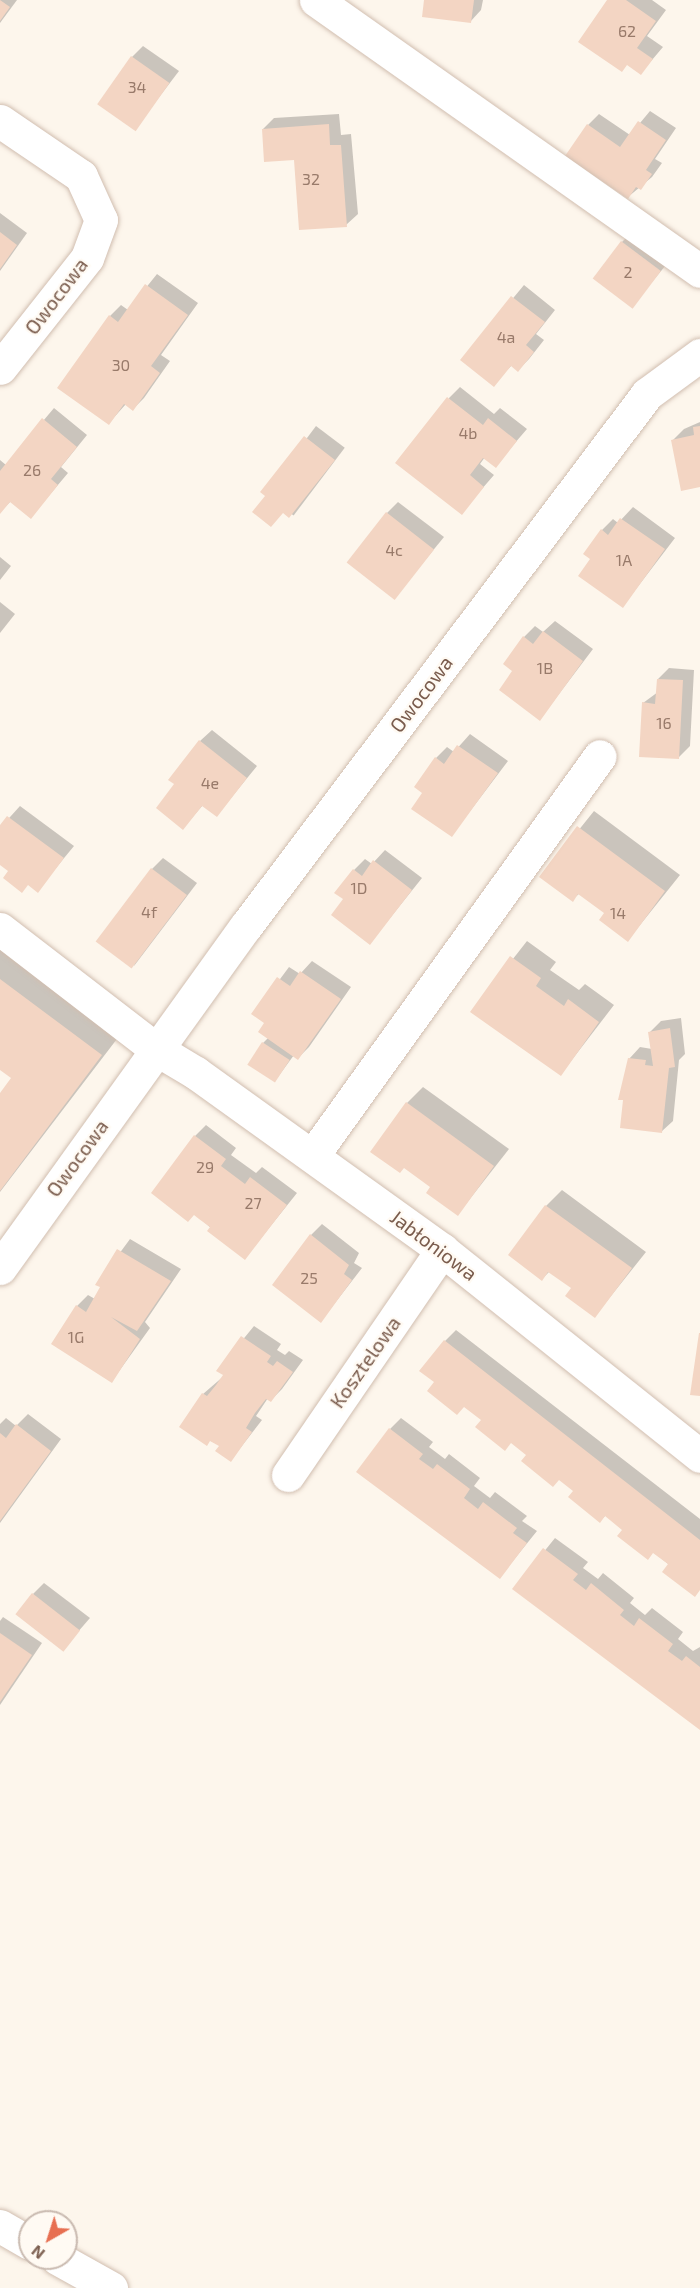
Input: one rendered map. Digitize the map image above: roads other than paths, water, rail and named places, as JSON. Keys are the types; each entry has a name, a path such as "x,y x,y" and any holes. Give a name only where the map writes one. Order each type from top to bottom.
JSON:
{"street":[{"path":"316,0 359,14 700,271"},
{"name":"Owocowa","path":"0,121 81,176 101,220 87,258 0,368"},
{"name":"Owocowa","path":"0,1268 156,1049 648,394 700,355"},
{"path":"313,1155 600,756"},
{"path":"0,929 156,1049"},
{"name":"Jabłoniowa","path":"156,1049 313,1155 442,1250 700,1456"},
{"name":"Kosztelowa","path":"288,1474 442,1250"},
{"path":"0,2226 18,2236"},
{"path":"78,2270 111,2288"}]}
